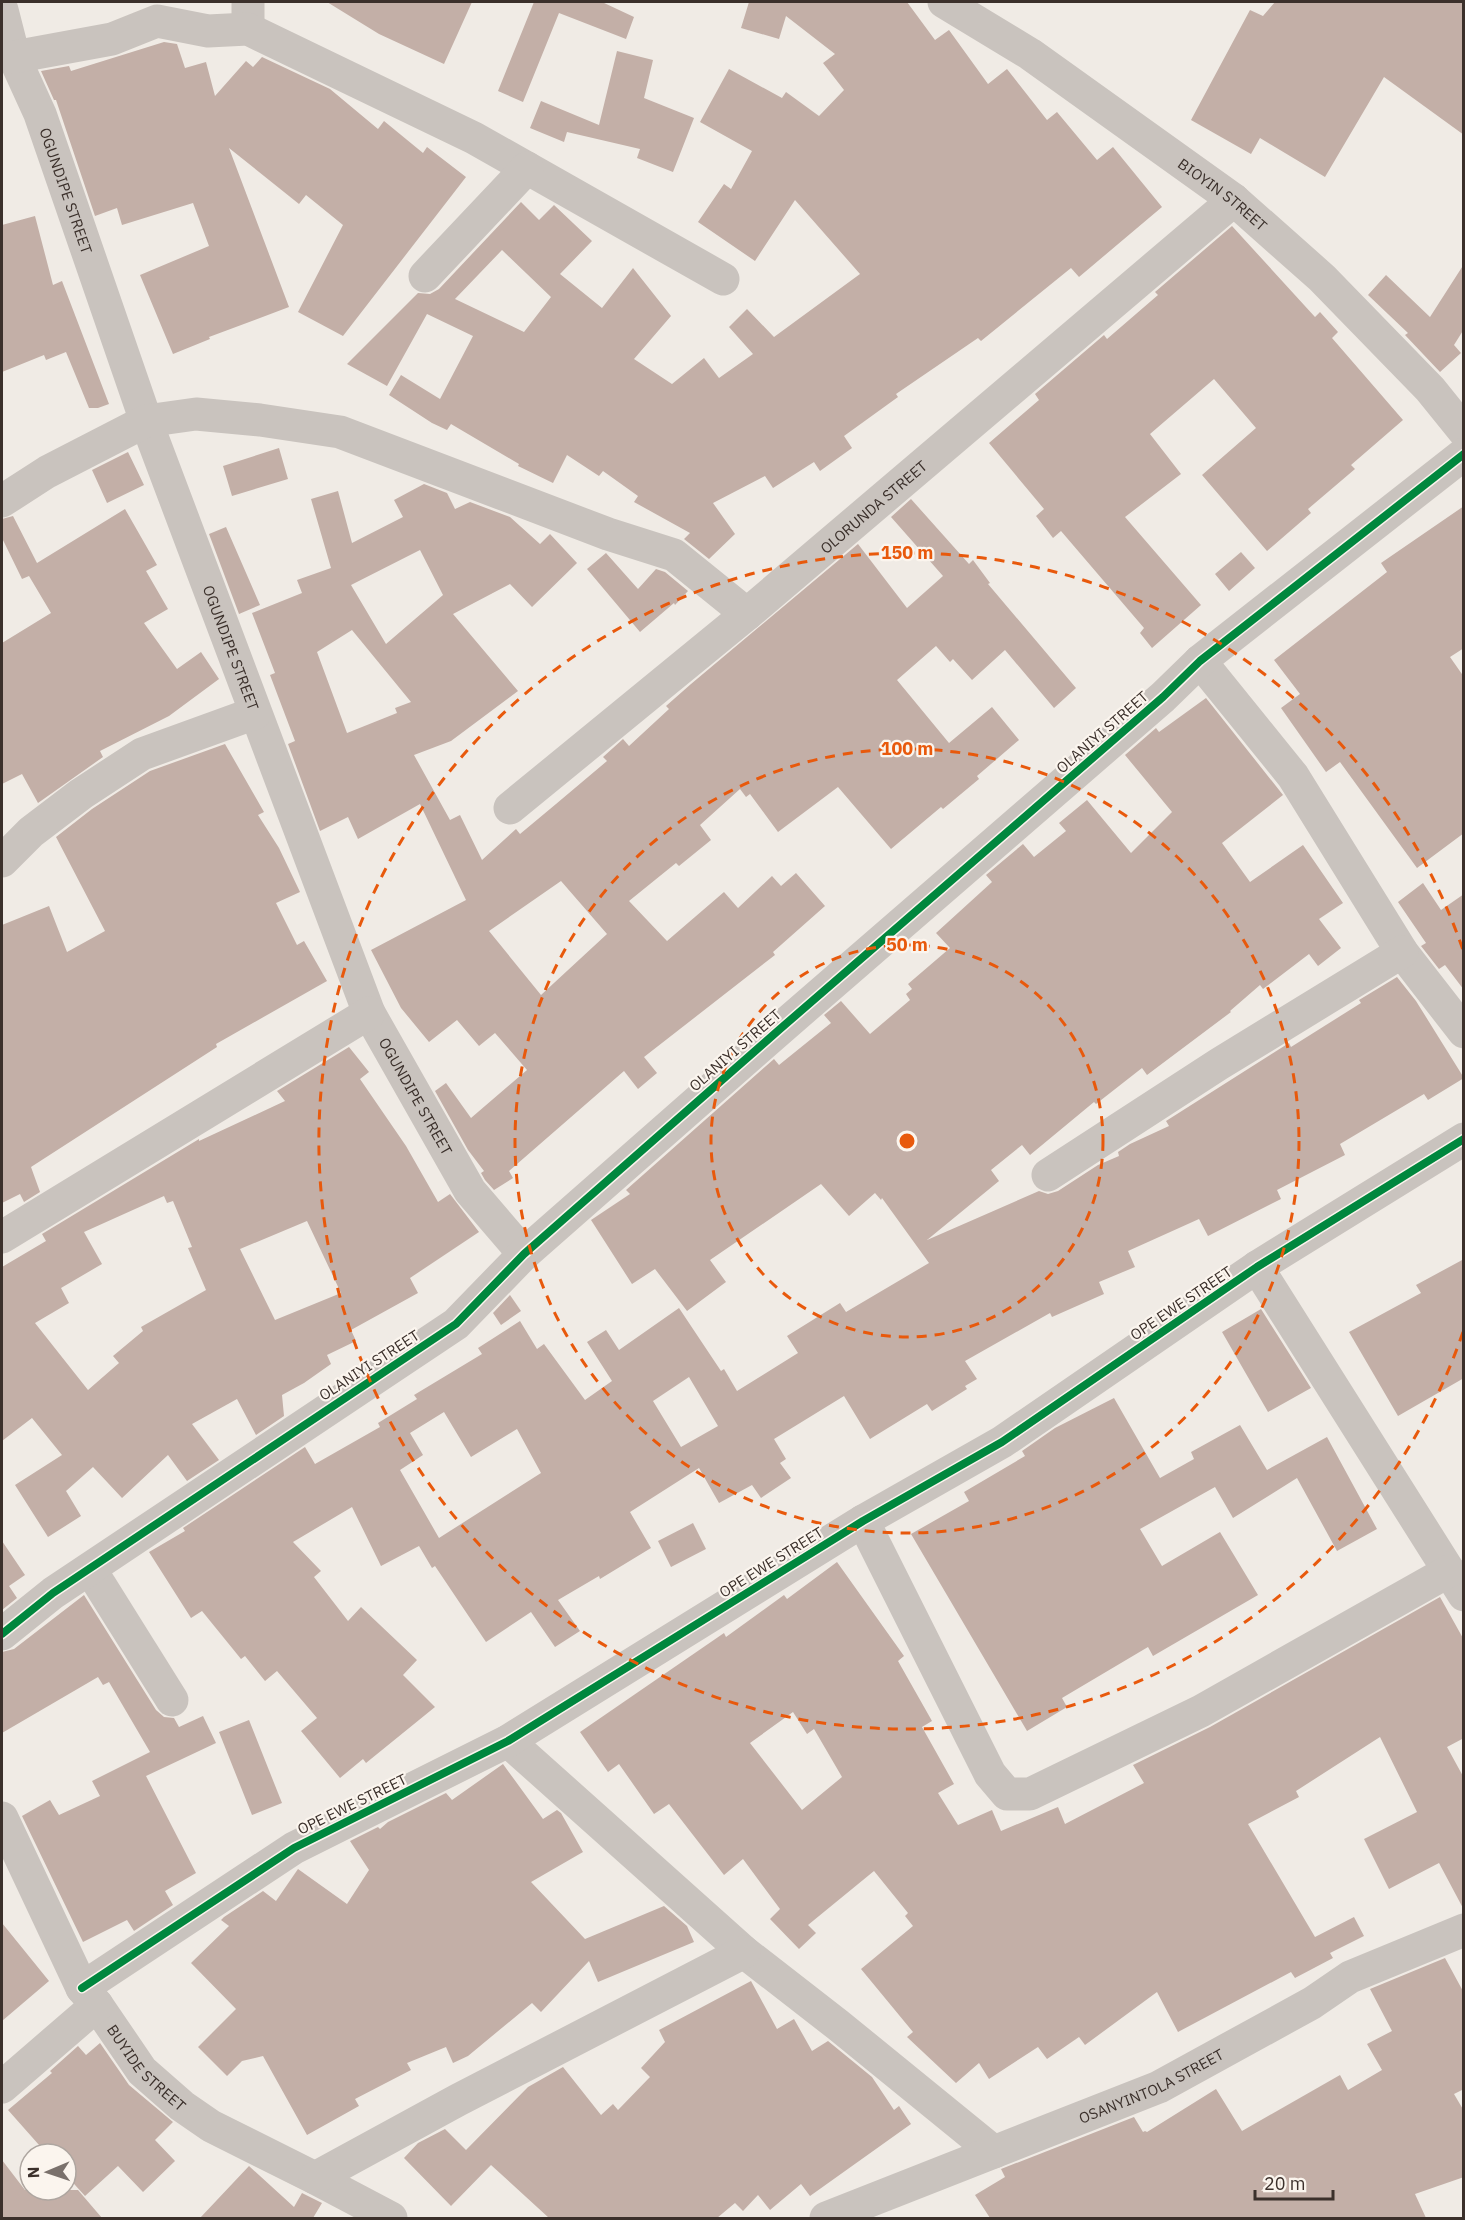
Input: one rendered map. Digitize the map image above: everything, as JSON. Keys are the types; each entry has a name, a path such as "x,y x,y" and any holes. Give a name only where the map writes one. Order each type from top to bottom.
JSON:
{"street":[{"name":"BIOYIN STREET","path":"944,2 1030,54 1234,200 1322,278 1430,389 1464,431"},
{"name":"OGUNDIPE STREET","path":"2,10 14,57 40,114 146,421 369,1013 470,1191 524,1254"},
{"path":"14,57 112,39 157,21 208,31 248,15 474,138 723,279"},
{"path":"425,276 527,168"},
{"name":"OLORUNDA STREET","path":"510,807 747,614 1234,200"},
{"path":"2,501 47,472 146,421 196,414 260,420 339,432 608,534 674,555 747,614"},
{"name":"OLANIYI STREET","path":"2,1634 53,1593 456,1324 524,1254 1164,697 1200,661 1464,454"},
{"path":"1200,661 1293,776 1402,952 1464,1032"},
{"path":"2,861 31,832 81,794 142,754 255,713"},
{"path":"1047,1175 1219,1064 1402,952"},
{"path":"2,1237 369,1013"},
{"name":"OPE EWE STREET","path":"2,2087 89,1996 294,1848 508,1741 863,1521 1002,1442 1257,1267 1464,1139"},
{"path":"863,1521 990,1774 1007,1794 1030,1794 1202,1711 1456,1583 1257,1267"},
{"path":"90,1569 172,1700"},
{"path":"508,1741 744,1952 994,2152"},
{"name":"BUYIDE STREET","path":"2,1818 89,1996 142,2071 182,2106 211,2126 392,2218"},
{"name":"OSANYINTOLA STREET","path":"826,2218 1159,2087 1312,2003 1350,1977 1464,1930"},
{"path":"315,2178 744,1952"}],"building":[{"path":"327,2 472,2 444,64 379,34"},
{"path":"534,2 602,2 634,17 626,39 559,13 523,102 498,91"},
{"path":"749,2 907,2 935,40 949,30 988,84 1007,69 1047,120 1057,112 1097,160 1113,147 1162,207 1079,277 1071,268 981,341 978,338 896,394 898,397 844,436 852,448 820,471 814,462 773,488 765,476 713,503 735,534 709,559 684,539 690,533 634,502 638,496 603,471 599,476 567,455 553,483 518,466 519,464 451,424 447,430 432,423 389,395 401,375 440,399 473,336 427,314 387,386 347,364 418,293 430,294 439,289 521,202 539,220 554,205 592,241 560,274 602,308 633,268 671,316 634,359 672,384 704,358 719,378 753,354 729,327 747,309 774,337 860,274 795,200 755,261 698,222 724,184 731,189 752,151 700,122 729,69 782,98 786,92 819,116 844,90 823,63 835,54 786,16 779,39 741,28","holes":["502,250 551,297 524,332 455,299"]},
{"path":"1275,2 1464,2 1464,135 1384,77 1325,177 1260,138 1251,154 1191,120 1250,10 1263,16"},
{"path":"164,42 177,44 185,68 206,62 215,96 246,61 253,67 262,57 330,89 378,129 384,121 423,153 427,147 466,177 343,336 298,312 343,225 306,195 299,204 229,148 289,307 209,337 210,339 173,354 140,275 209,246 193,203 122,225 117,208 95,216 56,100 41,71 69,66 71,71"},
{"path":"617,51 653,60 644,98 694,118 673,172 637,158 640,149 567,132 564,142 530,128 541,101 599,125"},
{"path":"35,216 53,285 62,281 109,404 98,408 89,408 66,352 46,360 44,355 2,372 2,225"},
{"path":"1232,226 1315,317 1320,312 1338,332 1332,338 1403,420 1351,465 1355,469 1308,509 1311,513 1267,551 1202,475 1256,428 1214,379 1150,434 1181,474 1125,517 1201,605 1152,648 1140,633 1144,628 1061,531 1053,538 1036,516 1044,509 989,443 1039,400 1035,394 1104,335 1107,339 1158,295 1155,292"},
{"path":"1464,264 1464,329 1454,345 1461,353 1440,372 1405,335 1408,333 1368,295 1386,275 1430,317"},
{"path":"279,448 288,479 232,496 223,466"},
{"path":"128,452 144,485 107,503 92,470"},
{"path":"424,484 447,493 455,509 470,502 510,517 540,544 550,534 577,563 532,607 510,584 453,614 518,691 451,741 414,755 450,820 460,815 482,860 516,829 520,834 607,761 603,757 623,739 629,746 669,709 666,706 858,544 907,608 943,576 891,517 911,499 969,564 973,560 990,583 988,584 1076,688 1054,708 1005,650 972,680 953,659 950,662 936,646 897,680 949,743 992,707 1019,740 977,776 979,779 891,849 838,787 778,832 750,794 746,797 740,789 700,825 711,840 679,866 676,863 629,901 667,941 724,892 738,908 772,876 781,886 796,873 825,906 773,952 775,955 644,1057 657,1073 638,1089 624,1071 509,1171 513,1178 494,1190 485,1180 481,1173 484,1171 468,1150 435,1091 446,1083 471,1118 527,1070 495,1033 479,1046 457,1020 429,1042 401,1008 371,950 466,900 420,804 358,839 348,817 320,831 288,744 295,741 270,675 275,673 252,613 302,593 297,580 331,568 311,499 338,491 352,543 403,517 394,500","holes":["420,550 443,595 386,644 351,585","352,630 411,702 395,708 397,713 347,733 317,652","561,881 607,934 541,995 489,931"]},
{"path":"1464,506 1464,648 1450,657 1464,677 1464,833 1417,868 1340,762 1326,772 1281,708 1300,694 1274,660 1387,572 1381,563"},
{"path":"125,509 157,565 146,571 168,609 144,623 177,669 201,652 219,679 169,716 100,751 103,757 38,803 22,774 2,784 2,643 51,613 29,576 22,579 2,538 2,519 13,516 37,563"},
{"path":"226,527 260,605 239,614 209,534"},
{"path":"1241,552 1255,568 1229,591 1215,574"},
{"path":"606,553 638,589 656,569 665,572 688,591 675,605 674,603 640,632 587,569"},
{"path":"1206,698 1283,795 1222,843 1250,882 1303,845 1343,903 1319,919 1341,948 1318,966 1309,954 1263,989 1260,985 1231,1012 1147,1075 1142,1068 1096,1104 1094,1102 1030,1155 1022,1145 991,1170 999,1181 927,1240 1039,1191 1048,1194 1058,1191 1098,1165 1119,1156 1118,1152 1130,1144 1169,1126 1166,1121 1289,1043 1291,1047 1361,1003 1359,1000 1397,977 1416,1001 1464,1078 1428,1100 1424,1094 1340,1144 1345,1155 1277,1190 1281,1199 1208,1236 1199,1219 1128,1251 1135,1267 1099,1282 1104,1294 1052,1317 1050,1313 965,1361 977,1379 965,1386 967,1389 932,1411 927,1404 870,1439 844,1396 774,1439 786,1459 780,1463 791,1478 761,1498 752,1485 719,1503 699,1468 630,1512 651,1548 600,1579 599,1576 558,1600 580,1631 555,1647 531,1612 486,1642 435,1566 432,1568 419,1546 381,1566 352,1507 293,1542 321,1571 314,1577 348,1621 361,1607 417,1660 403,1675 435,1707 366,1763 363,1759 340,1778 301,1731 317,1718 277,1671 265,1681 245,1656 241,1659 202,1611 191,1618 149,1552 185,1531 183,1528 305,1447 315,1464 380,1427 378,1423 417,1399 414,1395 482,1354 478,1348 520,1321 537,1349 544,1344 585,1400 612,1381 587,1342 606,1330 619,1350 679,1308 721,1371 724,1369 737,1391 798,1353 787,1336 840,1303 846,1312 929,1263 882,1198 881,1200 875,1193 849,1216 821,1184 710,1260 726,1282 687,1311 655,1269 632,1284 591,1220 630,1194 626,1190 774,1059 779,1065 831,1023 824,1015 841,1001 870,1034 910,1000 906,994 912,989 908,984 950,948 936,933 992,882 986,875 1023,844 1034,857 1066,831 1059,823 1087,800 1131,853 1172,812 1125,755 1156,728 1159,732","holes":["689,1377 718,1426 681,1447 653,1401","444,1412 471,1457 517,1429 541,1473 439,1538 400,1470 423,1455 410,1433"]},
{"path":"225,744 264,812 258,815 279,848 300,892 276,903 297,945 304,941 327,981 216,1044 217,1047 31,1167 40,1192 24,1202 20,1194 2,1203 2,925 49,906 67,952 105,931 56,837 92,809 150,771"},
{"path":"1423,883 1441,910 1464,894 1464,990 1445,965 1439,969 1421,946 1426,943 1398,902"},
{"path":"349,1047 369,1072 360,1079 406,1146 438,1202 450,1194 479,1232 410,1278 418,1293 351,1330 356,1341 327,1355 331,1364 282,1395 284,1416 256,1435 237,1399 192,1424 219,1460 187,1481 168,1455 122,1498 93,1467 66,1491 81,1516 48,1537 15,1485 62,1455 32,1418 2,1441 2,1267 46,1241 42,1234 199,1139 199,1141 285,1101 277,1091","holes":["164,1196 167,1203 173,1201 192,1247 188,1248 206,1290 141,1327 143,1331 113,1356 119,1363 88,1390 35,1323 69,1303 61,1288 102,1264 84,1232","307,1221 341,1293 275,1320 240,1249"]},
{"path":"1464,1259 1464,1378 1398,1416 1349,1332 1421,1293 1416,1285"},
{"path":"510,1295 521,1311 501,1325 493,1313"},
{"path":"1261,1309 1311,1388 1268,1412 1222,1332"},
{"path":"1114,1398 1160,1478 1194,1459 1191,1452 1240,1425 1267,1470 1327,1437 1377,1529 1337,1551 1297,1478 1233,1518 1215,1487 1140,1529 1162,1566 1220,1532 1258,1595 1153,1656 1148,1647 1062,1698 1067,1707 1027,1731 911,1534 969,1501 964,1492 1025,1456 1022,1451 1055,1428"},
{"path":"693,1523 706,1549 671,1567 658,1541"},
{"path":"2,1541 25,1575 9,1586 17,1598 2,1610"},
{"path":"837,1562 904,1656 898,1661 932,1721 922,1727 954,1784 938,1793 958,1825 992,1810 1001,1831 1058,1807 1065,1824 1144,1783 1133,1765 1210,1727 1440,1597 1464,1640 1464,1738 1447,1747 1464,1778 1464,1910 1439,1863 1389,1889 1364,1839 1417,1812 1380,1737 1296,1791 1299,1797 1248,1824 1315,1937 1354,1917 1364,1936 1330,1953 1333,1958 1295,1978 1291,1972 1178,2032 1157,1992 1085,2045 1079,2037 1047,2059 1038,2047 989,2079 979,2063 956,2083 907,2037 913,2032 861,1969 913,1926 905,1916 908,1913 874,1871 808,1925 816,1933 799,1949 770,1919 780,1909 743,1859 724,1875 669,1804 654,1814 619,1764 608,1772 580,1732 724,1633 726,1637 784,1595 787,1599","holes":["793,1712 807,1734 814,1729 842,1777 802,1810 750,1743"]},
{"path":"84,1595 156,1710 164,1717 174,1718 179,1727 203,1716 216,1743 146,1776 196,1873 165,1891 173,1905 134,1931 127,1920 83,1942 22,1816 50,1800 59,1815 100,1796 92,1781 150,1752 109,1682 103,1685 98,1677 2,1733 2,1652 14,1649"},
{"path":"249,1720 282,1803 252,1815 219,1732"},
{"path":"503,1764 543,1819 557,1810 561,1813 583,1852 531,1882 585,1939 664,1906 687,1926 694,1942 598,1982 589,1961 541,2012 532,2003 468,2056 453,2063 446,2047 407,2063 411,2070 355,2099 359,2106 307,2135 263,2056 242,2061 227,2076 198,2047 236,2009 191,1963 229,1926 221,1920 224,1917 263,1891 276,1901 298,1869 347,1904 369,1870 350,1841 378,1827 380,1829 388,1822 446,1793 452,1800"},
{"path":"2,1923 49,1981 2,2021"},
{"path":"1445,1958 1464,1993 1464,2089 1454,2094 1464,2111 1464,2177 1415,2194 1426,2218 990,2218 975,2195 1005,2177 1001,2169 1134,2117 1143,2132 1147,2132 1216,2089 1242,2131 1340,2075 1348,2090 1382,2070 1367,2044 1392,2031 1370,1989"},
{"path":"751,1981 777,2029 794,2019 812,2051 828,2041 872,2077 894,2110 899,2106 911,2124 810,2196 801,2184 770,2210 758,2195 743,2211 735,2203 717,2218 549,2218 491,2165 451,2206 404,2158 418,2143 445,2129 466,2150 528,2087 563,2067 601,2115 613,2104 618,2110 650,2077 641,2068 665,2042 659,2030"},
{"path":"100,2043 129,2085 173,2122 155,2140 175,2161 143,2192 118,2166 85,2196 78,2188 78,2142 36,2142 8,2110 52,2073 50,2071 78,2046 86,2055"},
{"path":"2,2160 18,2181 18,2202 78,2202 78,2190 102,2218 2,2218"},
{"path":"249,2166 294,2207 302,2193 322,2203 313,2218 200,2218"}],"cycle path":[{"path":"2,1634 53,1593 456,1324 524,1254 1163,697 1200,661 1464,454"},
{"path":"82,1988 294,1848 508,1741 863,1521 1002,1442 1257,1267 1464,1139"}]}
